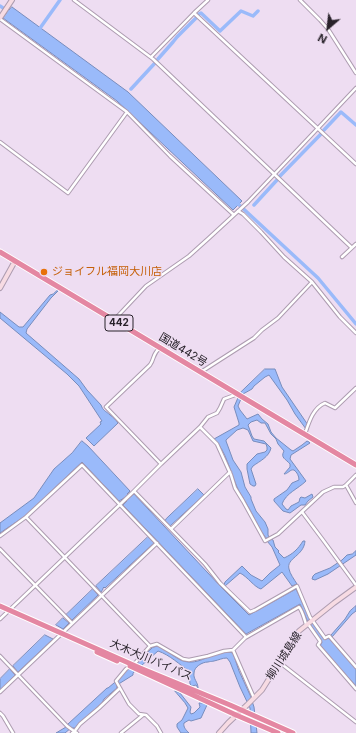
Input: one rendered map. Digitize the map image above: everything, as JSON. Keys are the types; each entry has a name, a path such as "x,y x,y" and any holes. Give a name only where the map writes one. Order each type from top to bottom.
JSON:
{"highway":[{"name":"国道442号","path":"0,252 356,465"},
{"name":"大木大川バイパス","path":"0,606 8,611 189,690 236,715 278,733"},
{"name":"大木大川バイパス","path":"0,610 8,611"},
{"name":"大木大川バイパス","path":"210,700 242,710 294,733"}],"main road":[{"path":"0,18 10,2"},
{"path":"0,288 15,261"},
{"name":"柳川城島線","path":"218,733 262,690 297,634 356,586"}],"street":[{"path":"74,0 151,57 352,247"},
{"path":"151,57 208,0"},
{"path":"300,0 328,29 356,73"},
{"path":"194,13 356,164"},
{"path":"0,18 127,112 170,156 234,216"},
{"path":"114,320 146,286 178,264 234,216 297,152 356,88"},
{"path":"0,142 68,193 127,112"},
{"path":"239,211 284,257 312,282 356,333"},
{"path":"342,257 356,244"},
{"path":"200,372 254,338 278,318 312,282"},
{"path":"160,348 155,352 150,365 106,407 161,464"},
{"path":"305,434 316,408 325,403 335,408 356,388"},
{"path":"0,619 200,427 208,417 217,412 224,399 237,394"},
{"path":"200,427 217,444 230,472 235,488 265,541 278,534 324,492 334,487 346,485 356,475"},
{"path":"0,536 26,517 82,465 246,637"},
{"path":"171,529 230,472"},
{"path":"346,485 356,503"},
{"path":"133,492 171,529 205,564 220,583 250,612 297,586 310,617 310,622 320,641 318,645 356,689"},
{"path":"302,512 356,586"},
{"path":"26,517 150,646"},
{"path":"0,692 157,543"},
{"path":"0,549 72,623"},
{"path":"161,733 157,726 146,715 139,714 130,704 116,681 120,675 132,666 150,646 158,644 183,659 189,660 233,650 246,637 299,607 303,615 325,638 329,636 356,667"},
{"path":"233,650 253,699"},
{"path":"0,656 73,732 119,687"},
{"path":"279,662 349,715 356,722"},
{"path":"0,713 13,733"},
{"path":"121,733 142,715"}],"water":[{"path":"12,7 128,92 242,201 233,210 117,101 3,18"},
{"path":"59,289 27,329 26,333 79,379 104,410 118,423 94,446 86,438 101,424 100,422 102,421 79,386 67,374 0,318 0,312 19,327 23,327 50,295"},
{"path":"265,369 275,369 282,387 308,425 306,429 269,375 252,389 243,394 238,406 247,419 258,414 268,424 271,432 276,438 291,450 293,451 307,441 310,443 291,455 290,459 306,481 289,494 282,504 288,510 291,506 299,502 301,497 305,498 312,494 313,497 305,505 301,505 290,513 283,511 274,501 274,499 287,490 292,483 299,479 294,470 284,474 290,467 290,464 283,457 284,451 271,434 265,423 261,423 257,420 248,425 254,439 264,441 271,448 266,456 251,469 256,484 255,486 250,484 247,464 257,454 267,450 266,444 253,441 248,430 243,428 237,430 226,441 233,460 241,472 245,487 251,497 256,511 265,522 268,529 268,535 273,540 275,547 279,551 278,552 284,558 293,553 303,541 305,541 302,550 292,559 289,565 290,573 297,584 292,586 282,572 261,589 240,573 225,586 225,582 242,566 251,575 262,581 280,565 272,547 267,541 268,540 238,489 222,449 214,439 239,425 234,407 240,393"},
{"path":"82,441 130,491 127,494 130,497 134,494 249,615 296,589 310,619 324,639 329,638 356,669 356,686 320,646 322,642 307,620 300,604 246,634 123,505 127,501 124,498 119,501 82,462 25,516 0,533 0,523 34,498 54,469 72,453"},
{"path":"198,489 204,495 170,526 165,521 166,519"},
{"path":"148,537 154,543 105,588 104,587 101,592 96,586"},
{"path":"356,551 356,555 328,574 315,580 312,579 315,574 330,568 347,555"},
{"path":"93,589 98,595 72,620 66,615"},
{"path":"356,606 356,611 332,637 331,635 350,611"},
{"path":"63,618 69,623 63,629 56,625"},
{"path":"45,635 53,639 18,672 13,666"},
{"path":"158,646 177,658 189,662 195,662 222,652 233,653 254,707 257,733 251,733 250,708 227,658 203,663 197,667 194,671 194,675 198,688 196,685 192,686 190,684 189,671 158,651 133,673 133,675 117,685 117,688 78,724 76,728 71,728 65,733 56,733 67,727 68,724 120,678 124,672 152,648"},
{"path":"10,669 15,675 0,690 0,679"},
{"path":"175,691 180,693 191,707 191,714 200,707 199,703 207,705 201,718 191,721 189,720 184,723 184,727 189,733 181,733 177,727 177,724 182,720 188,708"}],"waterway":[{"path":"38,31 60,0"},
{"path":"0,6 12,14"},
{"path":"199,14 201,13 220,31 241,11 253,16 258,11"},
{"path":"158,59 197,17"},
{"path":"131,89 155,63"},
{"path":"324,130 341,112 356,125"},
{"path":"280,176 321,134"},
{"path":"254,205 277,180"},
{"path":"236,202 318,278 356,324"}],"place":[{"name":"ジョイフル福岡大川店","path":"44,272"}]}
